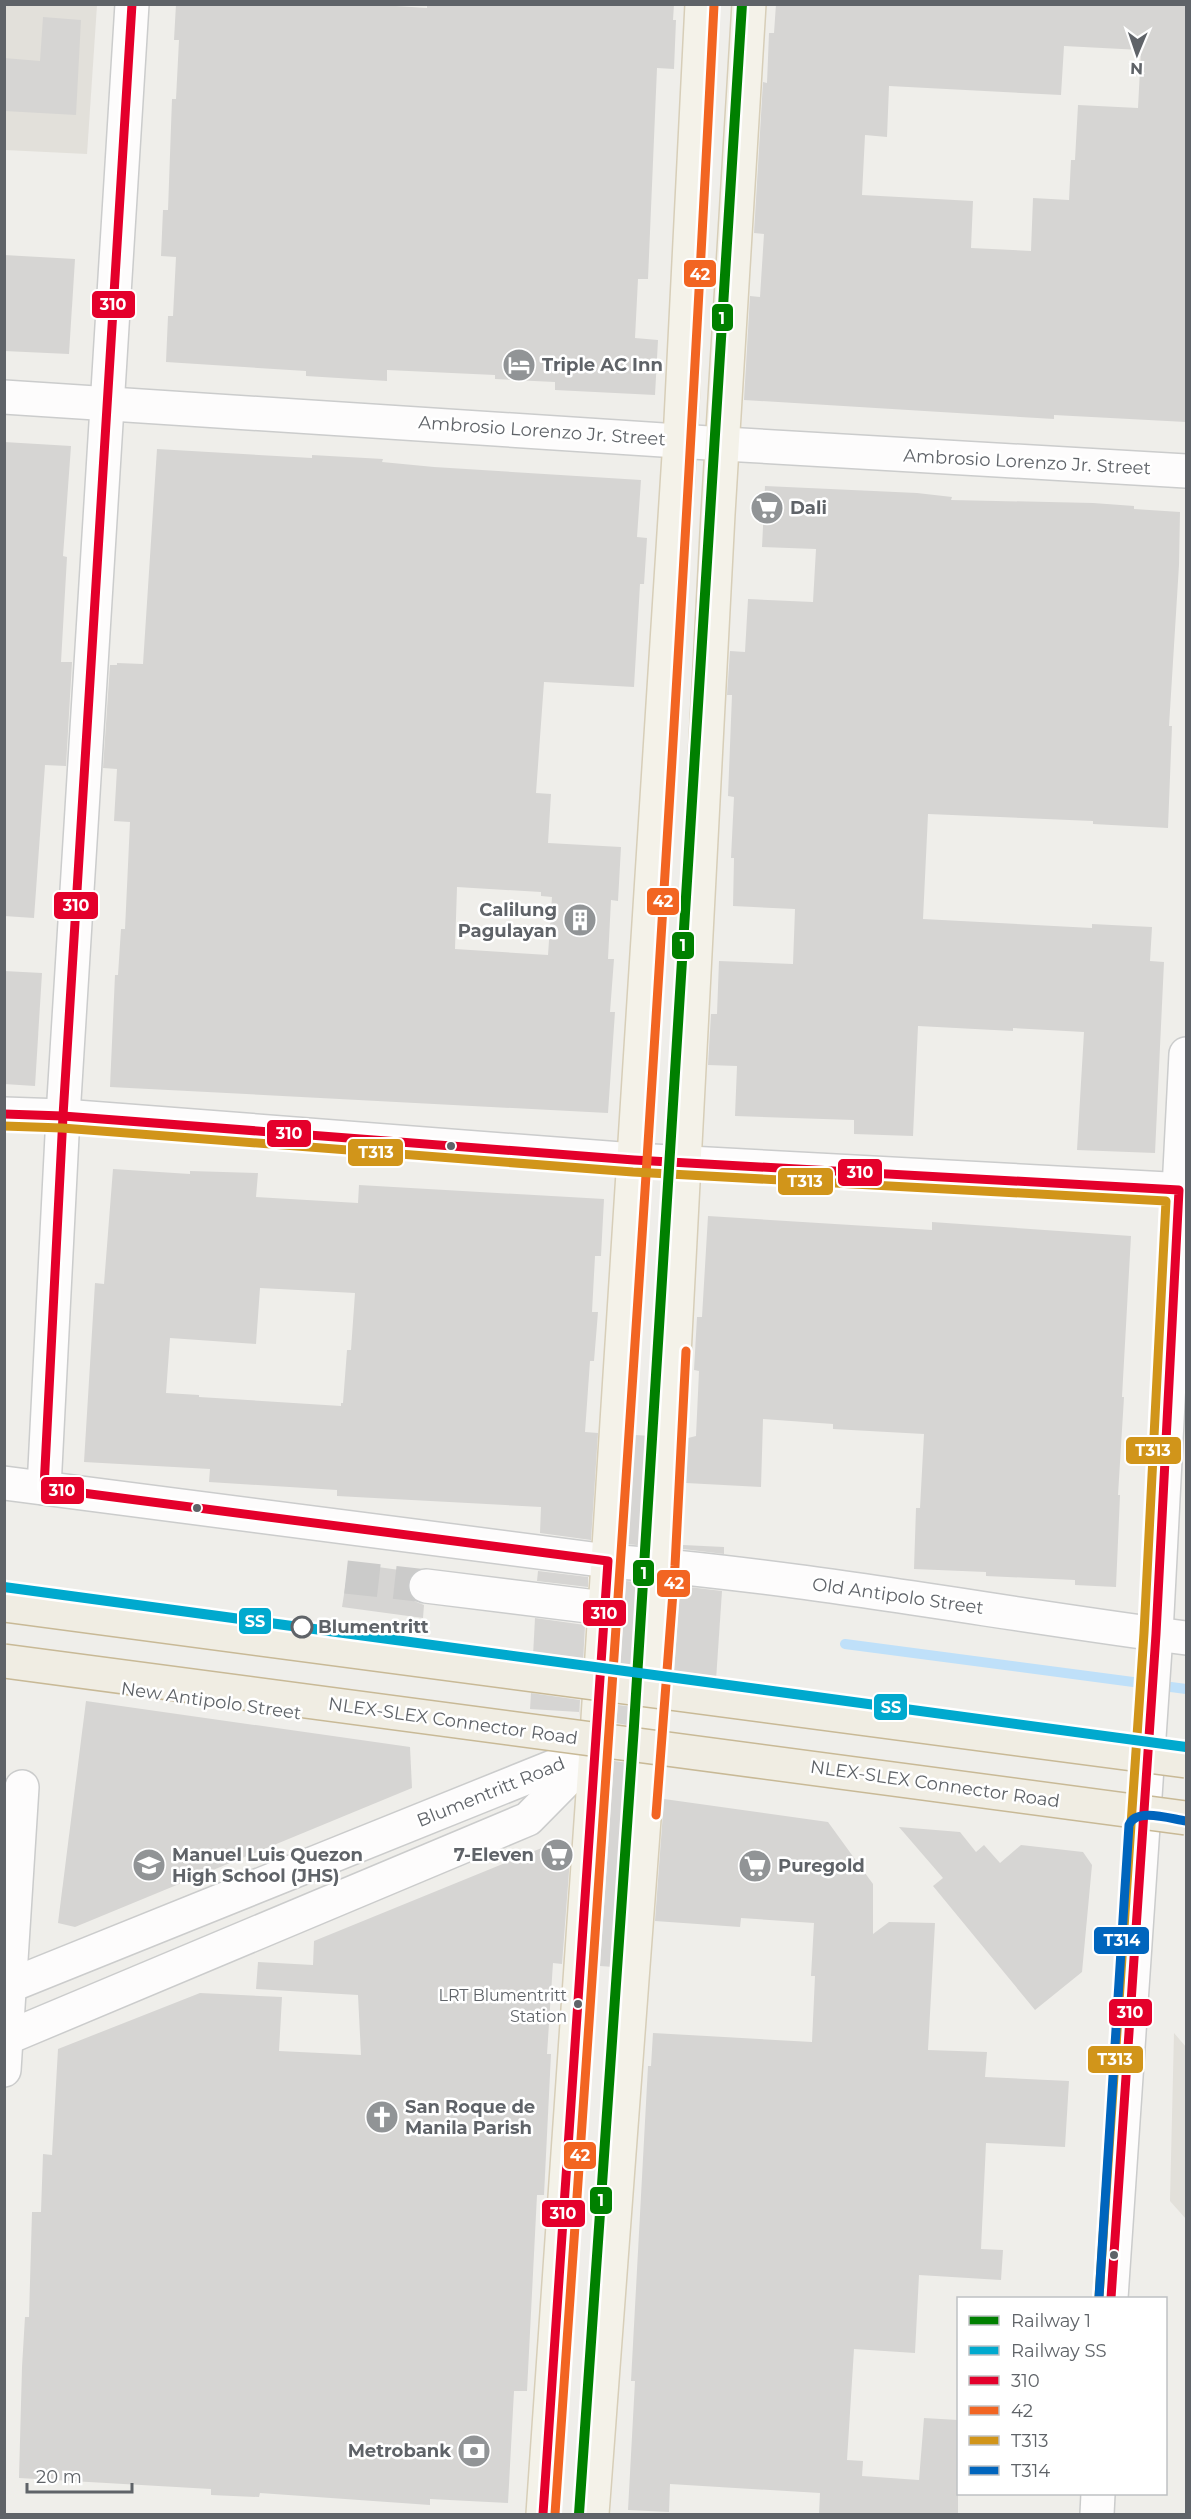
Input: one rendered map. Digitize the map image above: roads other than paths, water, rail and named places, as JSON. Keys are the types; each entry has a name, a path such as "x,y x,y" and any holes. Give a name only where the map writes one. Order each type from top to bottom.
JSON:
{"highway":[{"path":"4,1605 1186,1761"},
{"name":"NLEX-SLEX Connector Road","path":"4,1661 1186,1818"}],"main road":[{"path":"543,2514 596,1750 680,440 702,4"},
{"path":"592,2514 663,1565 676,1522 684,1162 718,514 724,444 748,4"}],"street":[{"path":"44,1488 63,1116 132,4"},
{"name":"Ambrosio Lorenzo Jr. Street","path":"4,397 724,444 1186,471"},
{"path":"1111,2297 1141,1827 1171,1636 1186,1054"},
{"path":"4,1113 634,1160 1183,1190"},
{"name":"Old Antipolo Street","path":"4,1483 608,1561 663,1565 898,1595 1171,1636"},
{"path":"426,1586 604,1608"},
{"path":"416,1662 599,1688"},
{"name":"New Antipolo Street","path":"4,1674 596,1750 1186,1833"},
{"name":"Blumentritt Road","path":"8,1987 596,1750"},
{"name":"Blumentritt Road","path":"5,2049 528,1819 596,1750"},
{"path":"5,2049 22,1787"},
{"path":"1097,2514 1098,2495"}],"waterway":[{"path":"845,1644 1186,1689"}],"tunnel":[{"path":"346,1577 426,1586"}],"rail line":[{"name":"1","path":"579,2514 634,1726 742,4"},
{"name":"SS","path":"4,1587 1186,1747"}],"place":[{"name":"Triple AC Inn","path":"519,365"},
{"name":"Dali","path":"767,508"},
{"name":"Calilung Pagulayan","path":"580,920"},
{"name":"Blumentritt","path":"302,1627"},
{"name":"7-Eleven","path":"557,1855"},
{"name":"Manuel Luis Quezon High School (JHS)","path":"149,1865"},
{"name":"Puregold","path":"755,1866"},
{"name":"LRT Blumentritt Station","path":"578,2004"},
{"name":"San Roque de Manila Parish","path":"382,2117"},
{"name":"Metrobank","path":"474,2451"}]}
